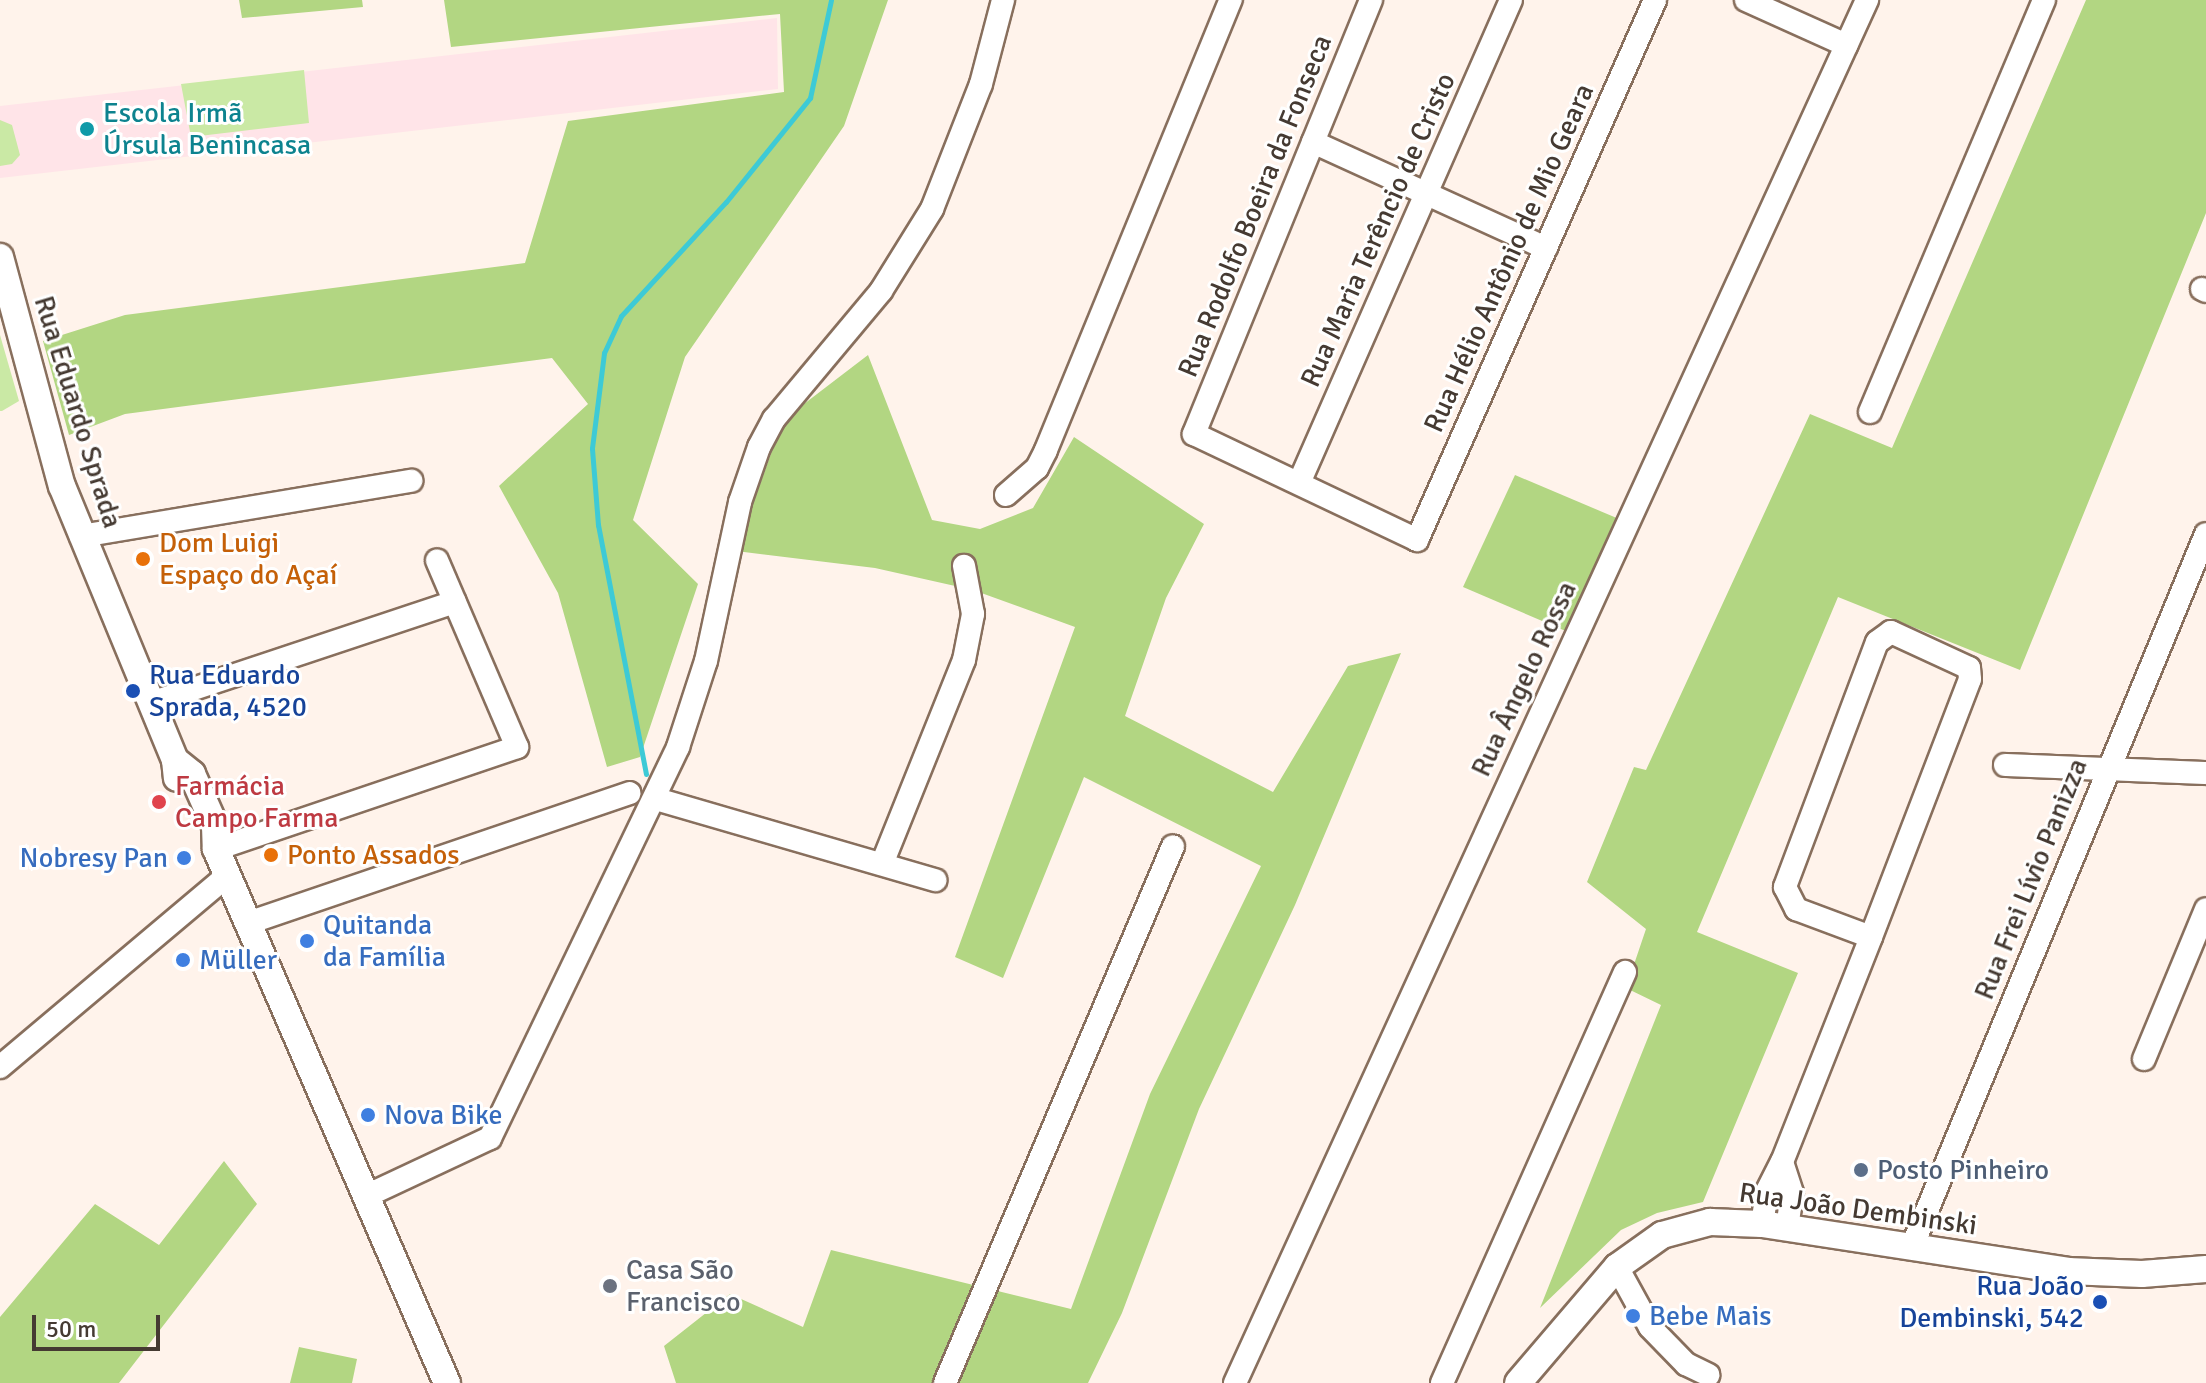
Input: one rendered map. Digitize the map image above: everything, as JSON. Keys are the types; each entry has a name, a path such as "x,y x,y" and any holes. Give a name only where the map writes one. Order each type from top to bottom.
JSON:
{"main road":[{"name":"Rua Eduardo Sprada","path":"0,257 39,413 81,536 175,760 192,774 215,826 216,849 447,1383"},
{"name":"Rua João Dembinski","path":"1518,1383 1617,1267 1662,1235 1688,1226 1774,1226 2092,1272 2206,1269"}],"street":[{"path":"369,1203 419,1169 444,1164 490,1138 656,799 693,707 740,502 759,447 774,419 881,291 932,209 981,84 1003,0"},
{"path":"1006,495 1037,468 1046,450 1231,0"},
{"name":"Rua Rodolfo Boeira da Fonseca","path":"1299,483 1194,434 1371,0"},
{"name":"Rua Maria Terêncio de Cristo","path":"1299,483 1511,0"},
{"name":"Rua Hélio Antônio de Mio Geara","path":"1299,483 1417,540 1655,0"},
{"path":"1746,0 1846,45"},
{"name":"Rua Ângelo Rossa","path":"1235,1383 1867,0"},
{"path":"1870,412 2044,0"},
{"path":"1313,142 1546,248"},
{"path":"81,536 411,481"},
{"name":"Rua Frei Lívio Panizza","path":"1912,1247 2206,534"},
{"path":"216,849 517,747 437,560"},
{"path":"882,864 964,660 973,614 964,566"},
{"path":"151,703 455,602"},
{"path":"1774,1226 1767,1191 1782,1162 1871,937 1972,673 1891,632 1877,642 1785,887 1796,909 1871,937"},
{"path":"2005,765 2206,773"},
{"path":"248,923 629,793"},
{"path":"656,799 935,880"},
{"path":"946,1382 1173,846"},
{"path":"0,1067 228,875"},
{"path":"2144,1059 2206,909"},
{"path":"1442,1383 1625,972"},
{"path":"1617,1267 1650,1327 1686,1364 1709,1375"}],"shaded area":[{"path":"777,18 778,89 0,178 0,106"}],"green space":[{"path":"239,0 362,0 363,7 242,18"},
{"path":"444,0 888,0 844,126 685,357 633,520 698,584 640,757 607,767 558,593 499,486 588,404 552,358 125,414 69,435 43,341 125,315 525,263 568,121 784,92 780,14 451,47"},
{"path":"2086,0 2206,0 2206,213 2020,670 1838,597 1697,932 1798,973 1703,1202 1657,1213 1621,1230 1540,1308 1661,1005 1626,988 1646,929 1587,882 1634,767 1646,770 1810,414 1892,448"},
{"path":"304,70 309,123 191,137 181,84"},
{"path":"0,120 12,125 20,155 12,164 0,166"},
{"path":"0,335 19,401 2,411 0,411"},
{"path":"868,355 932,520 980,529 1033,508 1074,437 1204,524 1166,598 1125,716 1273,792 1348,666 1401,653 1295,905 1199,1109 1122,1313 1088,1383 676,1383 664,1346 730,1294 803,1327 831,1250 1071,1309 1150,1094 1261,866 1084,777 1003,978 955,957 1075,627 973,590 875,568 736,551 783,420"},
{"path":"1515,475 1619,519 1568,632 1463,587"},
{"path":"224,1161 257,1204 119,1383 0,1383 0,1317 95,1204 159,1245"},
{"path":"299,1347 357,1359 352,1383 290,1383"}],"waterway":[{"path":"646,774 598,525 592,448 604,353 621,316 726,202 810,98 831,0"}],"place":[{"name":"Escola Irmã Úrsula Benincasa","path":"87,129"},
{"name":"Dom Luigi Espaço do Açaí","path":"143,559"},
{"name":"Rua Eduardo Sprada, 4520","path":"133,691"},
{"name":"Farmácia Campo Farma","path":"159,802"},
{"name":"Ponto Assados","path":"271,855"},
{"name":"Nobresy Pan","path":"184,858"},
{"name":"Quitanda da Família","path":"307,941"},
{"name":"Müller","path":"183,960"},
{"name":"Nova Bike","path":"368,1115"},
{"name":"Posto Pinheiro","path":"1861,1170"},
{"name":"Casa São Francisco","path":"610,1286"},
{"name":"Rua João Dembinski, 542","path":"2100,1302"},
{"name":"Bebe Mais","path":"1633,1316"}]}
